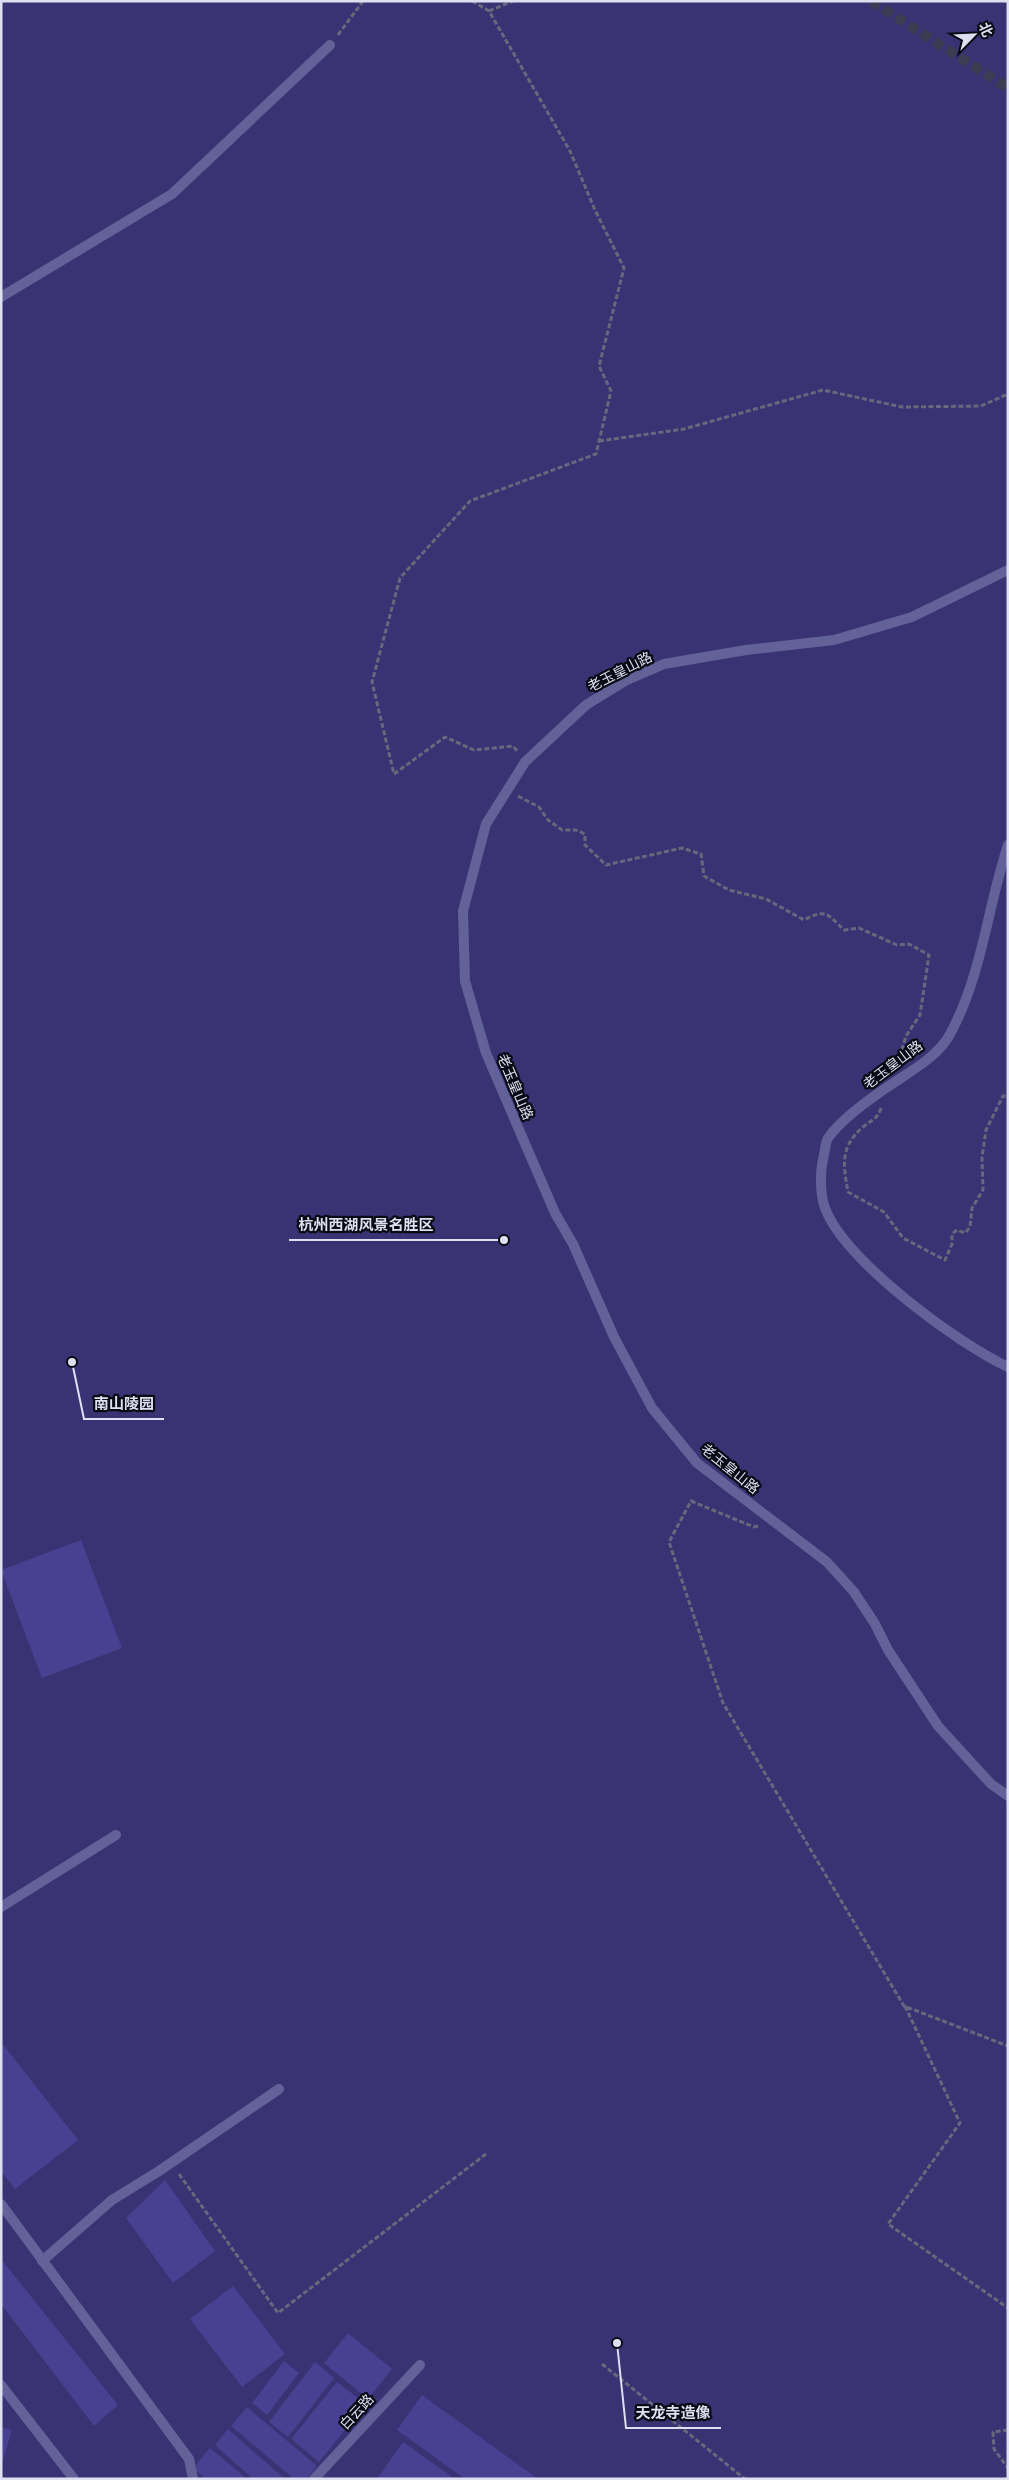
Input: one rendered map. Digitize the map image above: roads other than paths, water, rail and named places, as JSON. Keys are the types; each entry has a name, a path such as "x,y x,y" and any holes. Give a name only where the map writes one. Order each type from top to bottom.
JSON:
{"street":[{"path":"1,297 172,194 330,46"},
{"name":"老玉皇山路","path":"1008,570 912,616 834,640 746,650 664,664 625,681 586,705 525,762 486,824 463,911 465,981 486,1053 555,1213 573,1244 614,1337 652,1408 697,1464 827,1562 854,1592 875,1624 888,1650 938,1726 991,1784 1008,1796"},
{"name":"老玉皇山路","path":"1008,845 996,882 984,939 967,998 948,1037 923,1064 861,1106 828,1139 821,1171 824,1207 842,1238 884,1280 960,1339 1008,1367"},
{"path":"1,1907 116,1835"},
{"path":"42,2262 112,2200 171,2163 279,2089"},
{"path":"1,2204 189,2459 193,2479"},
{"name":"白云路","path":"314,2479 420,2365"},
{"path":"1,2385 74,2479"}],"tunnel":[{"path":"871,1 1008,88"}],"place":[{"name":"杭州西湖风景名胜区","path":"504,1240"},
{"name":"南山陵园","path":"72,1362"},
{"name":"天龙寺造像","path":"617,2343"}]}
